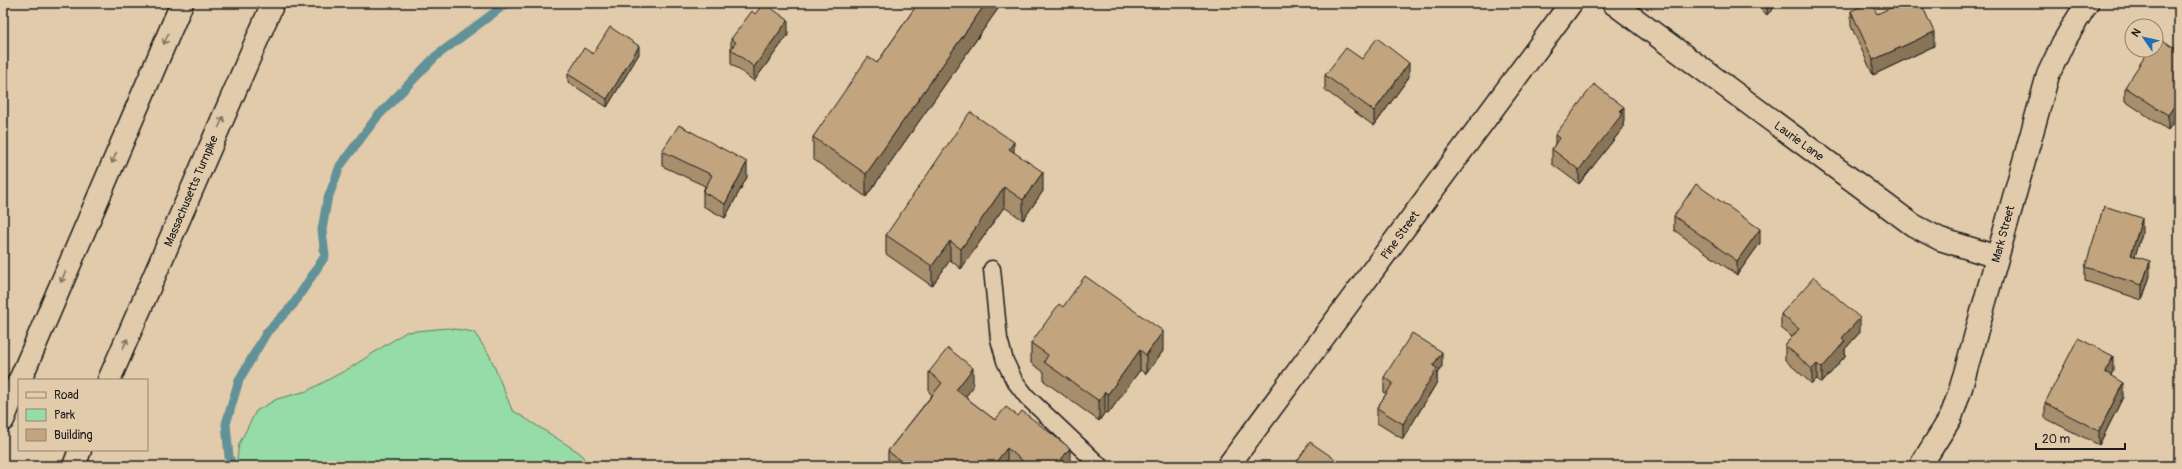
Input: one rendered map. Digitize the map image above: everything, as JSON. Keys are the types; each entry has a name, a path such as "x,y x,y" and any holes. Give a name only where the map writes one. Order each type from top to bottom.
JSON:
{"main road":[{"path":"20,379 182,3"},
{"name":"Massachusetts Turnpike","path":"109,379 273,3"},
{"name":"Pine Street","path":"1228,466 1571,3"},
{"name":"Laurie Lane","path":"1613,3 1913,225 1940,240 1997,257"},
{"name":"Mark Street","path":"1920,465 1938,441 1951,417 1960,391 2048,76 2063,43 2087,3"},
{"path":"3,420 18,383"},
{"path":"74,466 80,451"}],"lane":[{"path":"992,269 999,339 1005,361 1014,380 1027,397 1100,466"}],"green space":[{"path":"448,328 474,332 490,356 512,410 580,453 589,466 236,466 239,444 256,411 277,399 307,391 350,368 406,332"}],"building":[{"path":"764,3 788,20 754,67 731,49 736,42 731,39 752,11 755,14"},
{"path":"918,3 986,3 866,174 813,137 868,57 877,63"},
{"path":"1867,3 1872,3 1877,14 1901,3 1921,3 1934,32 1873,60 1851,11"},
{"path":"610,27 639,46 607,99 568,74 584,48 593,54"},
{"path":"1377,38 1409,63 1374,111 1325,75 1346,48 1362,59"},
{"path":"2164,41 2179,51 2179,99 2168,115 2125,87 2144,58 2164,58"},
{"path":"1594,84 1624,107 1620,111 1623,113 1579,170 1552,149 1559,138 1555,135"},
{"path":"970,112 1014,142 1009,149 1043,172 1023,200 1004,187 961,249 950,241 932,266 886,235"},
{"path":"679,125 747,162 725,204 703,192 712,175 662,151"},
{"path":"1696,184 1760,229 1737,261 1674,216"},
{"path":"2104,206 2142,218 2131,255 2150,261 2142,285 2085,267"},
{"path":"1085,276 1163,331 1146,355 1140,350 1108,394 1105,392 1099,401 1044,362 1048,355 1031,343 1059,304 1063,307"},
{"path":"1814,277 1860,318 1842,338 1845,341 1822,368 1817,364 1812,369 1785,345 1799,329 1781,314"},
{"path":"1412,333 1442,352 1433,366 1437,368 1403,424 1377,408 1393,383 1384,377"},
{"path":"2078,338 2113,356 2105,372 2123,383 2099,431 2045,403"},
{"path":"948,348 973,368 956,390 995,420 1006,407 1018,416 1022,411 1070,448 1056,466 1029,466 1007,448 993,466 907,466 888,451 942,383 929,372"},
{"path":"1310,442 1345,466 1294,466"}],"waterway":[{"path":"233,466 229,457 226,424 239,380 267,332 293,305 325,256 322,230 327,201 340,166 377,117 436,56 507,3"}]}
